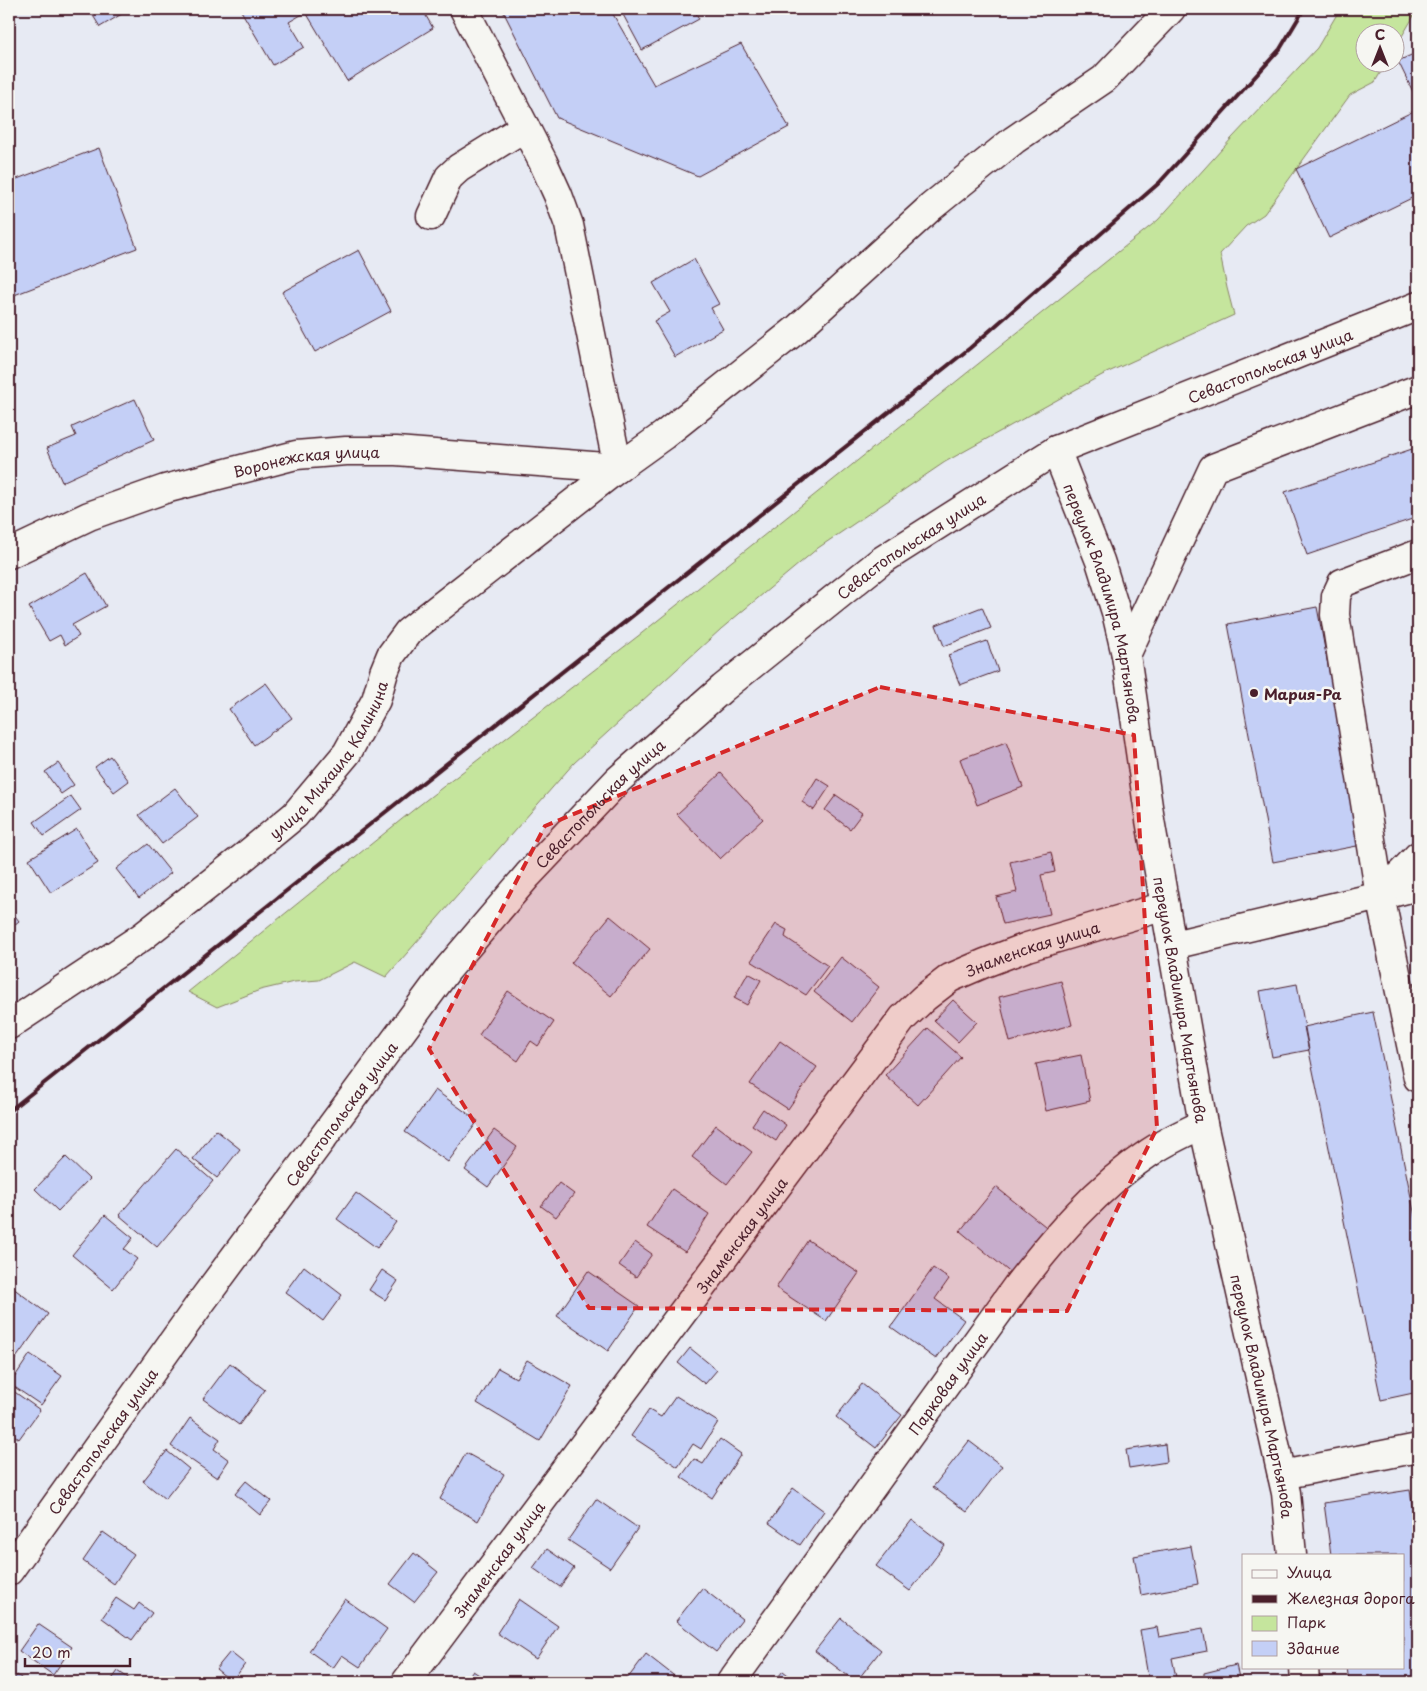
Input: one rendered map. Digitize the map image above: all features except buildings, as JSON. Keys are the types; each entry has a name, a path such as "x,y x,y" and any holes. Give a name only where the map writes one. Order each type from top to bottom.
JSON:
{"street":[{"path":"464,9 525,127 558,195 569,225 618,468"},
{"name":"улица Михаила Калинина","path":"9,1025 142,936 244,857 295,814 346,753 376,700 391,654 408,632 618,468 664,435 796,330 931,207 1014,140 1104,79 1171,9"},
{"path":"431,216 446,183 459,168 525,127"},
{"name":"Севастопольская улица","path":"9,1571 196,1309 447,970 528,875 618,780 723,688 882,561 1056,450 1418,306"},
{"path":"1126,654 1213,468 1418,389"},
{"name":"переулок Владимира Мартьянова","path":"1056,450 1103,570 1126,654 1164,906 1173,945 1203,1124 1286,1493 1292,1554"},
{"name":"Воронежская улица","path":"9,554 89,516 165,489 296,455 346,451 396,451 618,468"},
{"path":"1418,554 1342,583 1336,596 1335,615 1380,896 1418,1078"},
{"path":"1380,896 1418,856"},
{"path":"1173,945 1418,886"},
{"name":"Знаменская улица","path":"406,1682 903,1018 924,998 950,978 1027,947 1164,906"},
{"name":"Парковая улица","path":"731,1682 1011,1294 1048,1246 1100,1192 1125,1171 1148,1153 1203,1124"},
{"path":"1282,1475 1418,1448"},
{"path":"1304,1668 1305,1682"}],"highlighted area":[{"path":"880,687 1134,735 1157,1128 1067,1311 589,1308 429,1049 545,826"}],"green space":[{"path":"1340,9 1418,9 1404,33 1404,22 1354,22 1354,72 1381,72 1375,82 1350,95 1264,214 1246,226 1220,254 1234,315 1102,375 945,462 818,548 721,629 574,763 386,977 355,962 319,980 294,982 260,990 217,1007 188,992 417,807 642,633 1158,220 1317,48"}],"railway":[{"path":"9,1111 970,348 1159,183 1280,49 1304,9"}],"place":[{"name":"Мария-Ра","path":"1254,693"}]}
